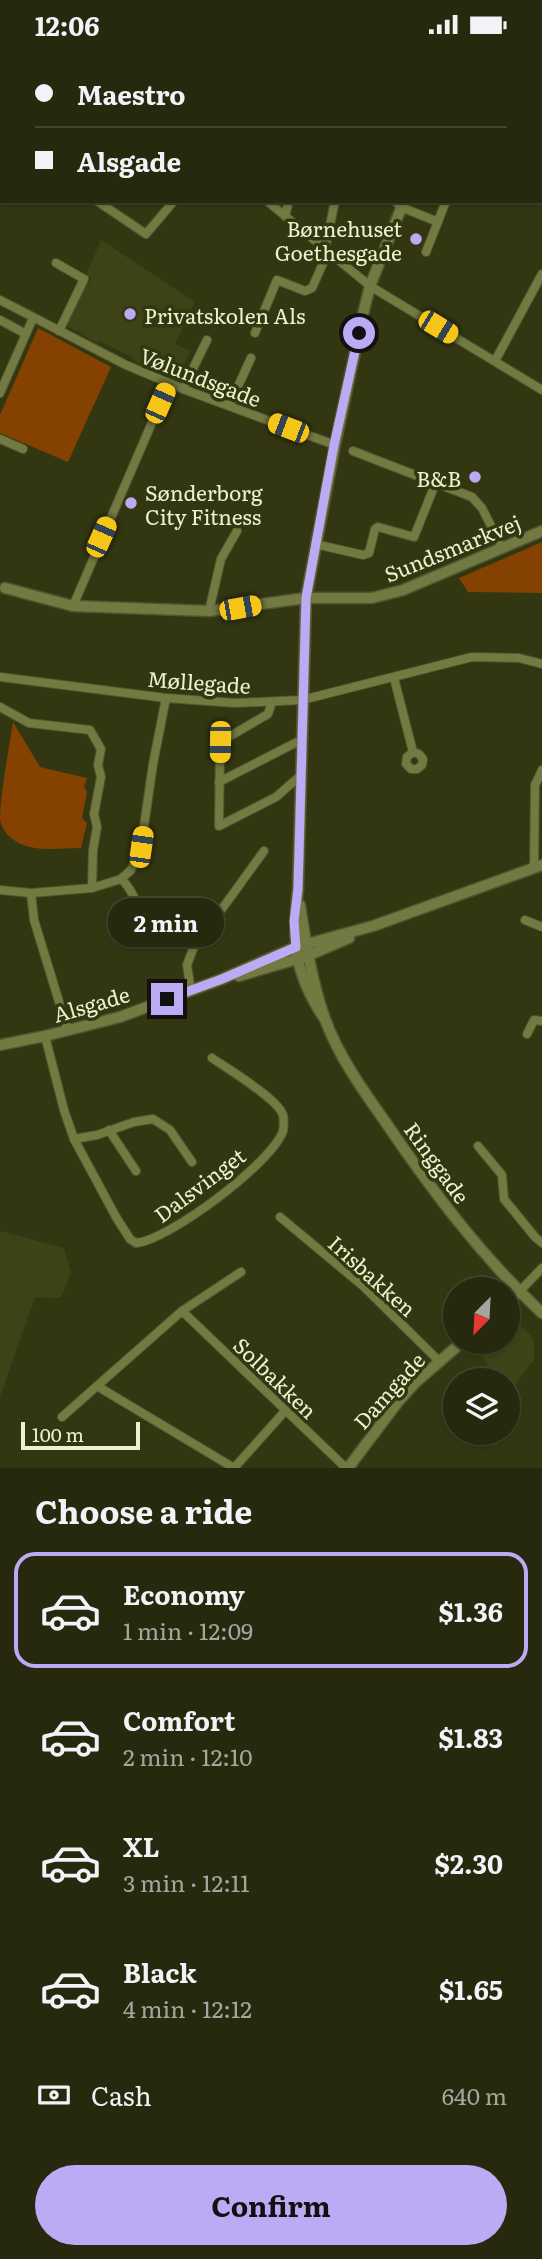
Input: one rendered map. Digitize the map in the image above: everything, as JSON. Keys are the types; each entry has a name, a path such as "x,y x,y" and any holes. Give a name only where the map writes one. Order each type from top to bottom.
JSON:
{"street":[{"path":"100,203 146,234 172,203"},
{"path":"269,203 370,286 542,390"},
{"path":"285,216 288,203"},
{"path":"255,333 277,280 305,291 312,288 326,251 335,203"},
{"name":"Ringgade","path":"438,222 400,203 370,286 315,544 306,598 302,700 298,889 301,951 310,996 362,1087 421,1174 506,1277"},
{"path":"426,252 445,203"},
{"path":"56,263 83,279 59,331"},
{"path":"495,361 542,274"},
{"name":"Vølundsgade","path":"0,300 126,365 334,445"},
{"path":"0,393 33,318"},
{"path":"0,320 26,334"},
{"path":"183,389 207,340"},
{"path":"229,406 251,358"},
{"path":"73,606 169,383"},
{"path":"0,439 23,449"},
{"path":"354,451 472,497 482,508 502,548"},
{"path":"315,544 363,555 369,554 375,529 378,527 414,537 436,482"},
{"path":"209,611 221,559 237,531"},
{"name":"Sundsmarkvej","path":"2,587 73,606 209,611 306,598 372,598 403,590 542,531"},
{"name":"Møllegade","path":"0,677 166,698 224,703 272,702 302,700 472,657 519,658 542,664"},
{"path":"394,678 413,753"},
{"path":"0,890 31,893 92,888 121,879 131,870 141,847 166,698"},
{"path":"272,702 268,714 220,742 219,826 276,796 300,776"},
{"path":"0,707 29,723 90,730 101,748 98,765 101,778 94,814 97,827 93,850 92,888"},
{"path":"219,782 301,740"},
{"path":"538,866 532,854 535,785 542,770"},
{"path":"191,991 187,965 192,949 264,851"},
{"name":"Alsgade","path":"0,1045 120,1017 222,979 252,973 301,951 538,866"},
{"path":"121,879 130,887 144,928 153,942"},
{"path":"31,893 34,920 68,1031"},
{"path":"525,920 542,927"},
{"path":"527,1034 534,1020 542,1021"},
{"name":"Dalsvinget","path":"46,1036 74,1139 110,1207 136,1243 146,1242 164,1234 217,1198 247,1174 282,1133 282,1111 273,1101 212,1058"},
{"name":"Dalsvinget","path":"74,1139 153,1119 170,1130 192,1162"},
{"path":"109,1131 135,1171"},
{"path":"478,1146 502,1175 504,1199 542,1243"},
{"name":"Irisbakken","path":"280,1217 363,1286 440,1362"},
{"path":"520,1291 542,1268"},
{"path":"62,1417 182,1311 240,1272"},
{"name":"Ringgade","path":"520,1293 542,1314"},
{"name":"Solbakken","path":"182,1311 347,1468"},
{"name":"Damgade","path":"347,1468 397,1403 448,1355"},
{"path":"97,1386 234,1468 285,1411"}],"shaded area":[{"name":"Privatskolen Als","path":"101,240 195,302 175,344 190,351 178,378 138,363 132,357 99,341 96,343 66,326 85,282 89,284 91,279 86,275"},
{"path":"38,328 111,367 68,462 0,433 0,415"},
{"path":"542,542 542,593 468,592 459,578"},
{"path":"13,722 40,767 87,778 82,818 87,823 81,848 43,849 28,846 14,840 3,828 0,820 1,798"},
{"path":"0,1231 64,1248 71,1272 61,1298 35,1297 0,1397"},
{"path":"520,1324 534,1339 534,1360 520,1378 520,1368 491,1368 480,1355 520,1355"}],"place":[{"name":"Børnehuset Goethesgade","path":"416,239"},
{"name":"Privatskolen Als","path":"130,314"},
{"name":"B&B","path":"475,477"},
{"name":"Sønderborg City Fitness","path":"131,503"}],"route":[{"path":"167,999 296,947 294,921 298,889 306,598 334,445 359,333"}]}
